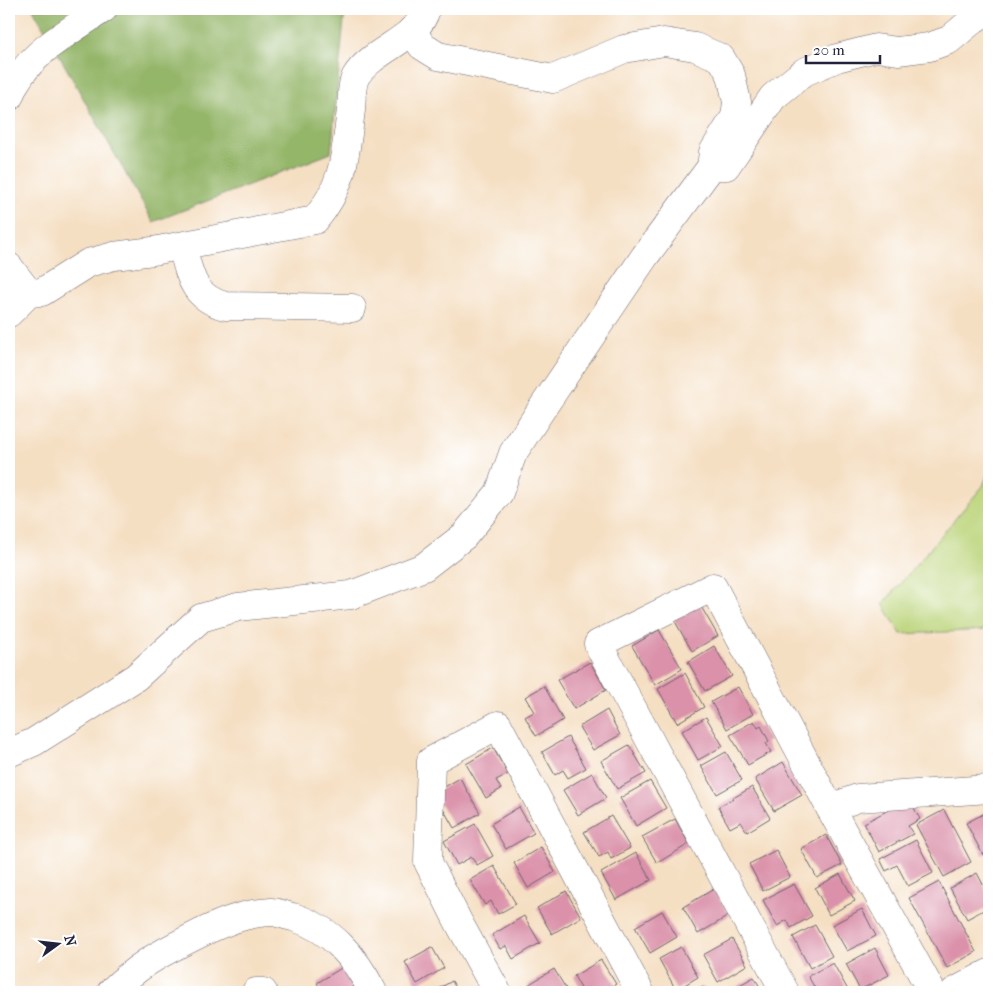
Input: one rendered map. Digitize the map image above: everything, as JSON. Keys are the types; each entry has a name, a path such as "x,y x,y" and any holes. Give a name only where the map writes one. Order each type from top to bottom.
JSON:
{"street":[{"path":"9,97 13,84 33,62 68,30 103,9"},
{"path":"711,167 726,166 773,97 804,72 837,58 876,48 898,51 929,48 949,40 974,19 989,10"},
{"path":"9,753 34,742 136,677 201,618 238,607 351,595 424,567 464,536 499,493 513,453 540,410 645,256 711,167 713,152 735,117 737,102 731,75 721,58 695,48 664,42 624,49 553,79 438,56 422,46 419,20"},
{"path":"9,313 29,294 42,292 88,263 114,256 182,246 315,220 330,202 341,179 355,78 376,54 419,20"},
{"path":"182,246 190,277 199,293 214,303 225,306 352,308"},
{"path":"9,267 29,294"},
{"path":"785,992 598,644 713,587 830,808 932,992"},
{"path":"498,992 459,923 428,862 431,761 498,725 640,992"},
{"path":"830,808 858,798 989,789"},
{"path":"111,992 132,971 208,928 239,917 272,912 302,920 333,937 351,954 373,992"},
{"path":"954,992 989,973"},
{"path":"256,992 262,992"}],"green space":[{"path":"33,9 345,9 331,153 153,222"},
{"path":"989,471 989,630 901,634 883,604 983,486"}],"building":[{"path":"699,603 718,636 692,651 673,618"},
{"path":"659,630 682,669 655,685 632,646"},
{"path":"714,646 732,676 705,691 688,662"},
{"path":"590,662 606,690 574,709 557,680"},
{"path":"685,673 704,707 677,723 658,689"},
{"path":"544,686 563,720 536,736 525,717 534,712 525,697"},
{"path":"738,687 753,714 727,729 711,702"},
{"path":"607,710 620,735 593,750 579,727"},
{"path":"706,717 723,746 698,760 682,731"},
{"path":"754,721 758,728 761,726 769,741 766,743 771,752 748,765 730,735"},
{"path":"568,737 586,768 568,778 563,770 555,775 542,752"},
{"path":"629,745 646,773 617,789 601,761"},
{"path":"493,748 508,774 496,780 501,789 486,798 466,764"},
{"path":"726,752 742,780 717,794 701,766"},
{"path":"783,762 802,795 774,811 755,779"},
{"path":"592,773 606,798 578,815 563,790"},
{"path":"460,778 480,813 454,828 434,793"},
{"path":"650,781 666,808 636,826 620,798"},
{"path":"752,787 770,818 747,832 741,822 730,828 718,807"},
{"path":"909,799 920,819 908,826 913,834 879,852 864,823"},
{"path":"519,807 534,833 506,849 491,824"},
{"path":"944,810 971,862 944,877 916,825"},
{"path":"989,811 989,852 983,855 966,823"},
{"path":"611,816 630,848 611,859 608,852 599,857 584,832"},
{"path":"675,819 689,844 657,863 642,837"},
{"path":"475,824 493,856 477,865 471,857 457,865 444,841"},
{"path":"826,835 842,865 817,878 801,849"},
{"path":"916,840 933,873 908,886 897,865 886,871 880,859"},
{"path":"541,847 555,872 528,888 514,863"},
{"path":"776,850 790,877 763,891 749,864"},
{"path":"636,853 651,880 616,900 601,873"},
{"path":"494,866 516,904 498,914 491,901 485,905 470,880"},
{"path":"977,873 989,896 989,907 967,919 950,888"},
{"path":"840,874 855,901 829,915 815,888"},
{"path":"939,882 976,952 947,968 909,898"},
{"path":"794,884 812,916 791,928 787,920 777,926 763,900"},
{"path":"714,889 730,915 698,934 683,907"},
{"path":"566,891 581,917 552,934 537,908"},
{"path":"862,909 876,936 847,951 832,925"},
{"path":"662,911 677,937 650,953 635,927"},
{"path":"524,916 540,943 513,959 506,946 500,949 492,935"},
{"path":"815,925 832,956 810,968 793,937"},
{"path":"732,939 747,965 718,982 703,955"},
{"path":"432,947 444,968 417,984 405,962"},
{"path":"681,947 698,977 676,990 659,959"},
{"path":"875,948 889,975 860,990 846,964"},
{"path":"601,960 616,984 602,992 583,992 574,976"},
{"path":"833,963 849,992 817,992 808,976"},
{"path":"343,967 357,992 322,992 317,983"},
{"path":"554,969 568,992 532,992 528,985"},
{"path":"754,977 763,992 727,992"},
{"path":"452,981 458,992 433,992"},
{"path":"703,987 706,992 694,992"}]}
